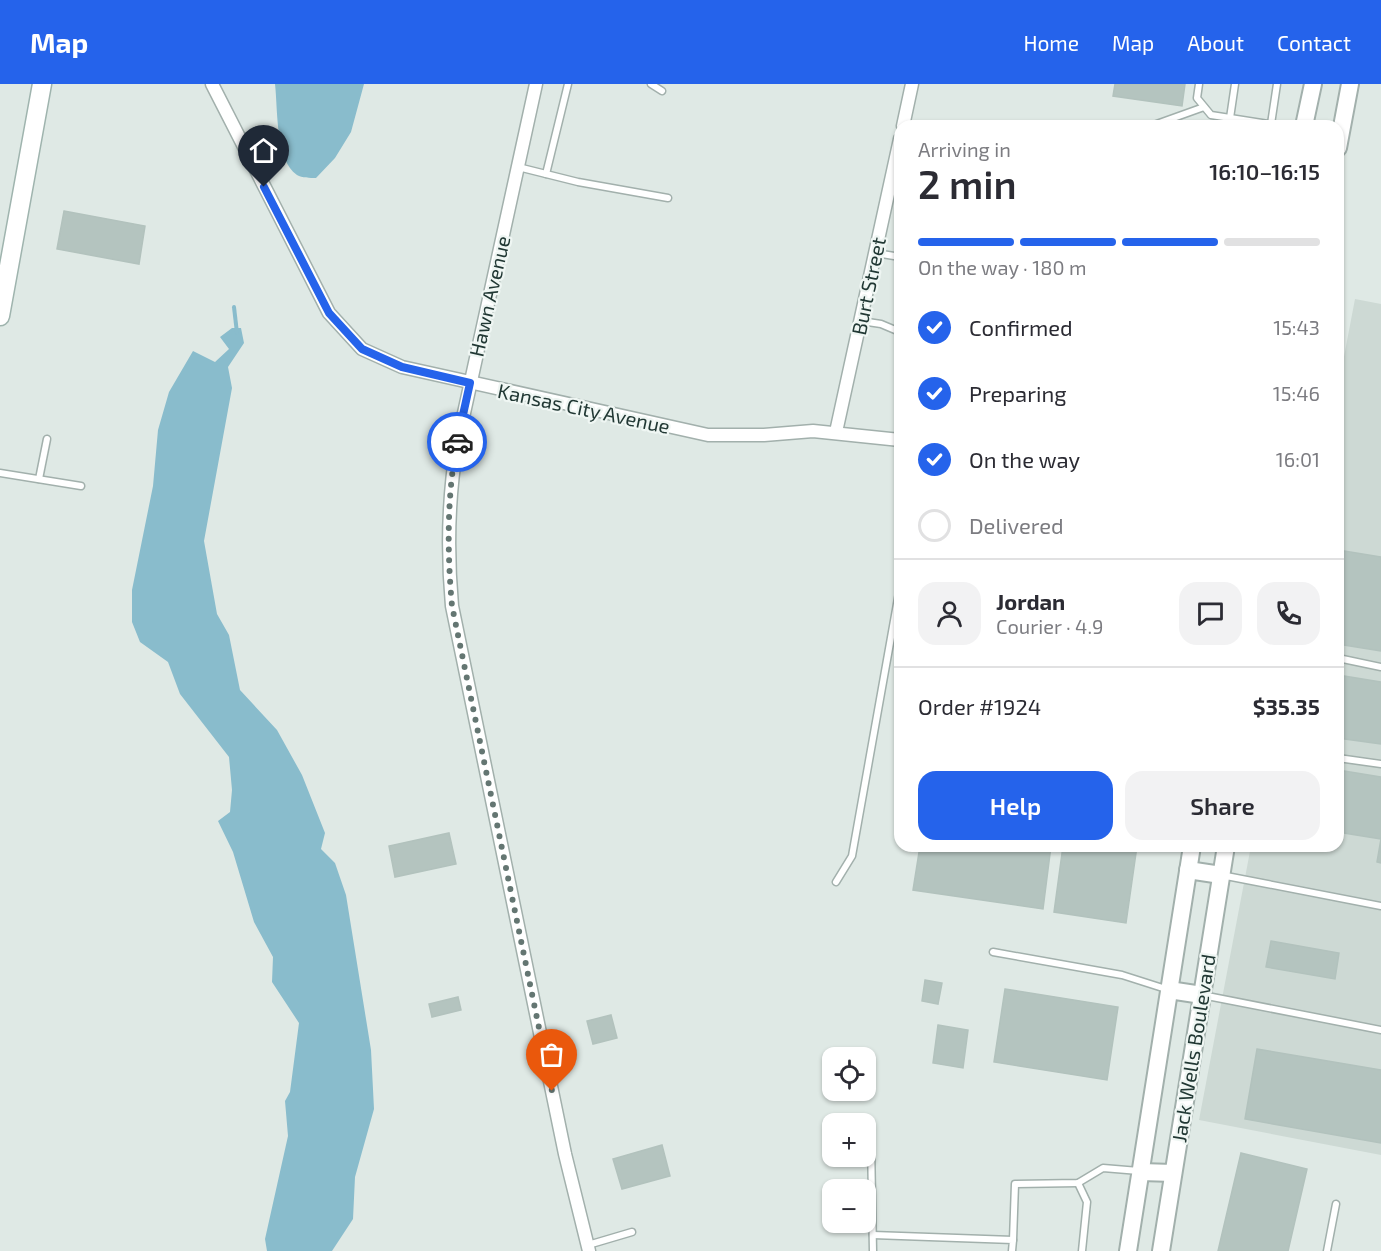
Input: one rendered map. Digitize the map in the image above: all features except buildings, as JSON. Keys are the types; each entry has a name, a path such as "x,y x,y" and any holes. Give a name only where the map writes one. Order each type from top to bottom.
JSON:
{"main road":[{"path":"0,316 42,84"}],"street":[{"name":"Kansas City Avenue","path":"212,84 329,313 362,349 402,367 708,435 836,432 894,439"},
{"name":"Hawn Avenue","path":"536,84 470,383 450,489 448,563 452,606 563,1145 588,1248"},
{"path":"904,120 912,84"},
{"path":"1305,120 1313,84"},
{"path":"1343,120 1350,84"},
{"name":"Burt Street","path":"836,432 875,253 894,186"},
{"name":"Jack Wells Boulevard","path":"1128,1251 1191,852"},
{"name":"Jack Wells Boulevard","path":"1161,1251 1225,852"},
{"path":"1188,870 1221,875"},
{"path":"1169,990 1202,995"},
{"path":"1141,1172 1173,1173"}],"lane":[{"path":"546,174 568,84"},
{"path":"651,84 662,92"},
{"path":"1199,84 1197,98 1211,115 1244,120"},
{"path":"1230,118 1235,84"},
{"path":"1272,120 1277,84"},
{"path":"1168,120 1204,107"},
{"path":"518,167 668,198"},
{"path":"875,253 894,255"},
{"path":"860,321 881,324 894,329"},
{"path":"39,479 47,439"},
{"path":"0,472 81,486"},
{"path":"836,882 852,856 894,621"},
{"path":"1344,659 1381,667"},
{"path":"1344,759 1381,764"},
{"path":"1221,875 1381,906"},
{"path":"993,952 1122,975 1169,990"},
{"path":"1202,995 1381,1030"},
{"path":"872,1167 873,1251"},
{"path":"1012,1251 1015,1184 1078,1183 1103,1168 1141,1172"},
{"path":"1078,1183 1087,1202 1082,1251"},
{"path":"1327,1251 1336,1204"},
{"path":"588,1248 632,1232"},
{"path":"873,1235 1013,1240"}],"shaded area":[{"path":"1355,299 1381,304 1381,1155 1199,1120 1250,852 1344,852 1344,357"}],"water":[{"path":"275,84 364,84 351,132 335,158 316,178 297,175 285,158 279,133"},
{"path":"232,328 241,328 244,343 228,367 232,388 204,541 217,614 229,635 240,690 277,730 302,775 325,833 321,849 335,863 346,895 371,1050 374,1109 355,1177 353,1219 332,1251 267,1251 265,1239 288,1136 285,1101 290,1092 299,1023 272,982 273,957 254,922 233,852 218,821 230,812 232,790 229,757 180,694 168,662 140,642 132,622 132,590 153,486 158,430 169,392 193,351 215,362 229,349 220,337"}],"waterway":[{"path":"234,307 237,333"}],"way so far":[{"path":"457,442 450,489 448,563 452,606 552,1091"}],"route":[{"path":"264,187 329,313 362,349 402,367 470,383 457,442"}]}
